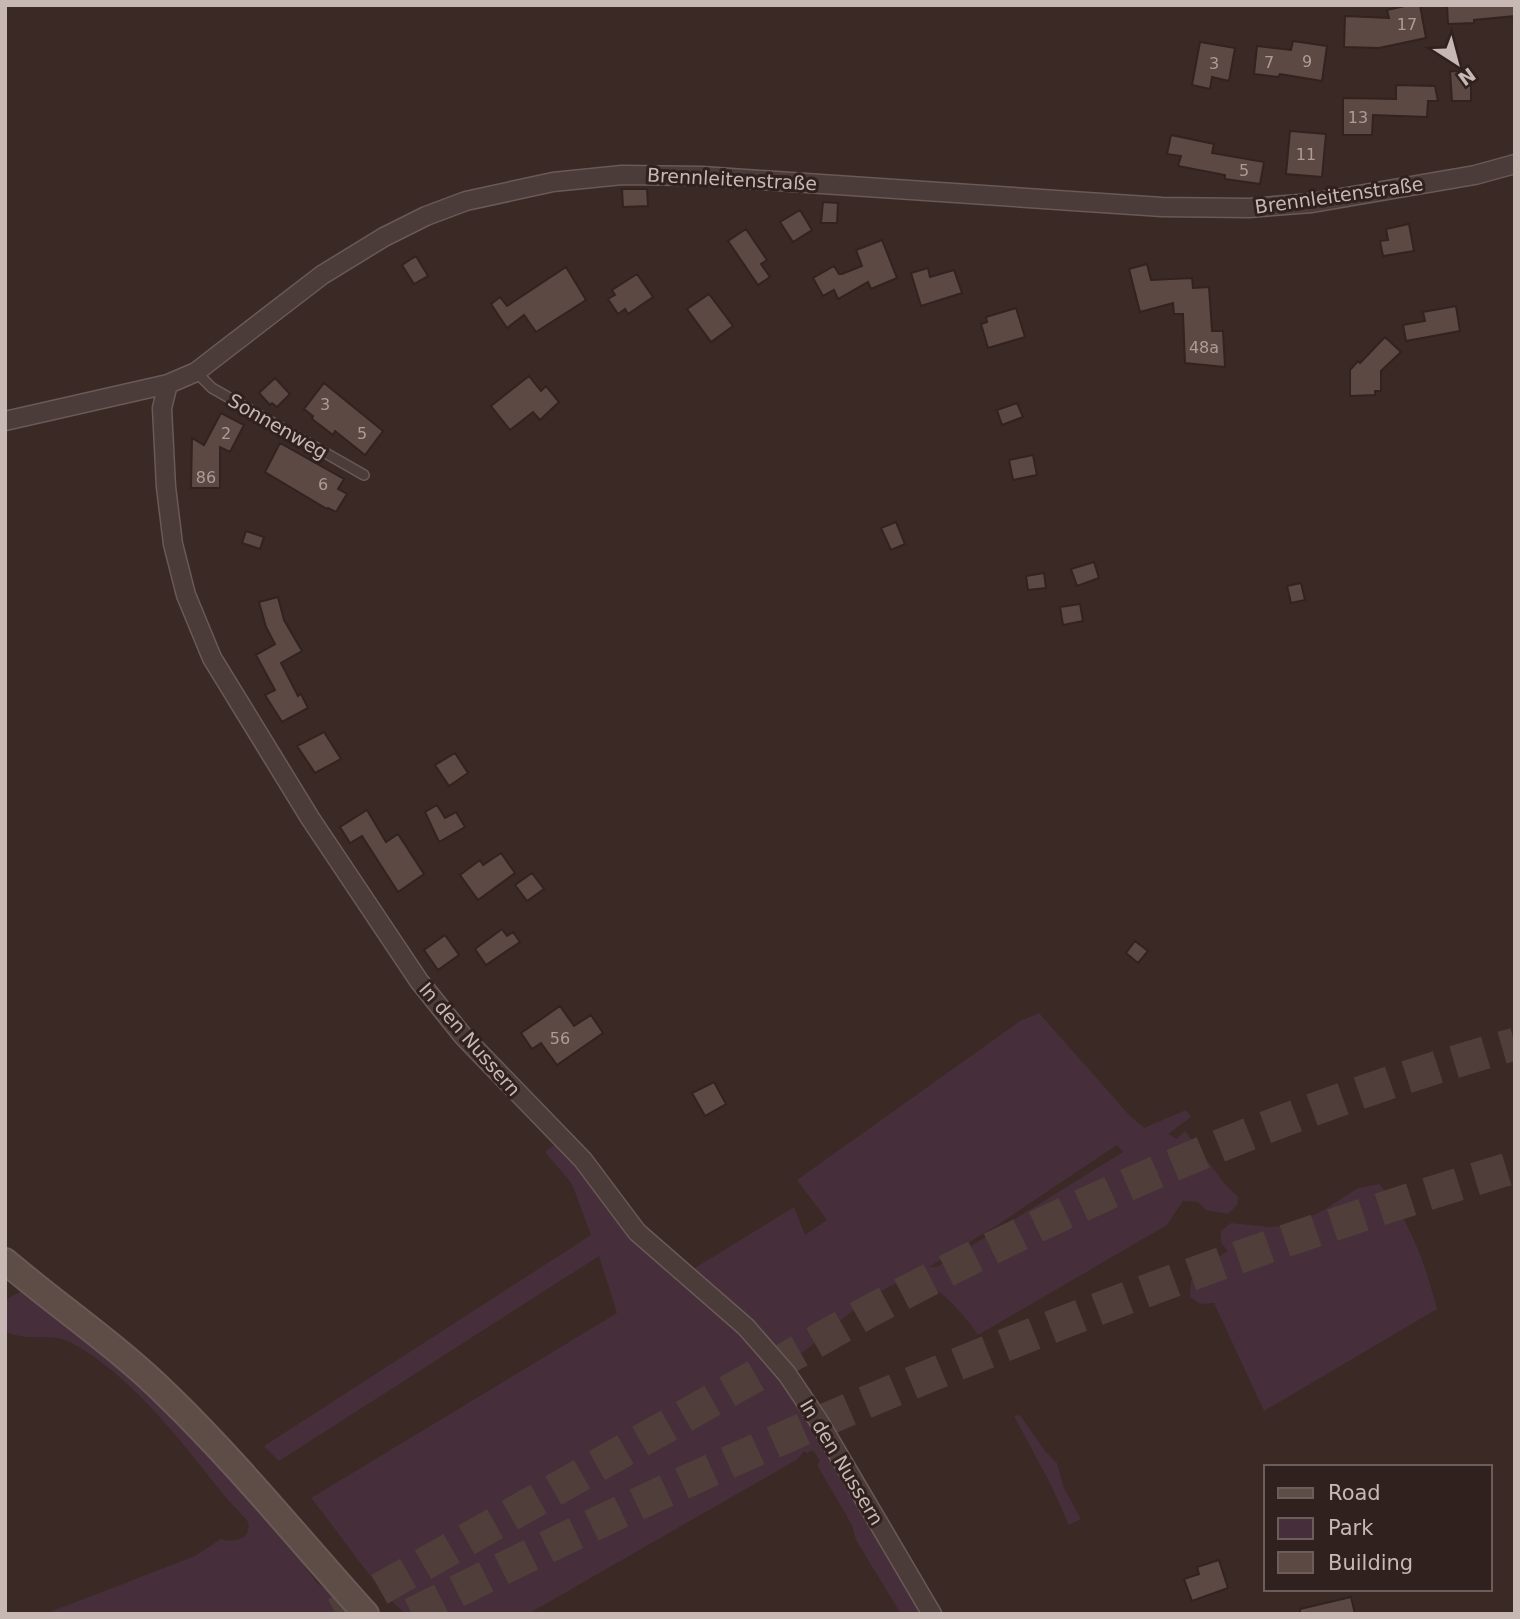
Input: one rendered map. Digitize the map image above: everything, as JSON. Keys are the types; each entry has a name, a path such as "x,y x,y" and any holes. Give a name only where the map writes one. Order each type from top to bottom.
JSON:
{"street":[{"name":"Brennleitenstraße","path":"5,421 168,384 196,372 321,275 383,237 426,216 466,201 553,182 622,175 702,176 1162,207 1249,208 1323,201 1475,175 1515,164"},
{"name":"In den Nussern","path":"168,384 162,408 163,453 170,524 179,573 212,658 276,763 419,982 456,1028 583,1160 637,1232 746,1327 787,1374 805,1398 932,1614"},
{"path":"5,1261 168,1395 200,1427 366,1614"}],"lane":[{"name":"Sonnenweg","path":"196,372 212,388 364,475"}],"green space":[{"path":"1039,1013 1130,1116 1144,1128 1186,1110 1191,1117 1168,1134 1177,1139 1185,1131 1238,1197 1237,1205 1228,1214 1206,1210 1198,1202 1183,1201 1167,1225 978,1335 957,1308 938,1291 918,1281 908,1280 889,1287 868,1300 792,1359 783,1356 690,1271 794,1207 805,1235 827,1220 797,1180 1020,1021","holes":["1117,1145 1123,1152 937,1267 929,1267"]},
{"path":"557,1143 577,1161 624,1229 751,1340 800,1402 927,1614 901,1614 856,1540 852,1525 817,1465 820,1461 813,1450 807,1453 804,1451 798,1459 528,1614 405,1614 392,1601 311,1498 617,1313 599,1256 279,1461 264,1446 591,1235 572,1184 545,1152"},
{"path":"1379,1184 1408,1227 1437,1309 1264,1411 1214,1303 1200,1304 1190,1297 1191,1281 1208,1264 1228,1251 1221,1243 1221,1231 1231,1223 1269,1227 1293,1225 1324,1210 1358,1188"},
{"path":"20,1292 27,1293 86,1336 196,1439 288,1543 317,1583 338,1598 345,1613 350,1614 45,1614 195,1556 221,1539 241,1539 249,1528 248,1522 155,1411 95,1357 64,1340 21,1336 5,1331 5,1300"},
{"path":"1020,1415 1045,1451 1057,1463 1064,1488 1081,1519 1069,1525 1014,1416"}],"building":[{"path":"1420,5 1426,38 1379,48 1344,47 1345,16 1389,18 1387,10"},
{"path":"1447,5 1515,5 1515,16 1448,24"},
{"path":"1293,41 1327,46 1322,81 1280,74 1278,77 1254,74 1257,46 1291,50"},
{"path":"1200,42 1235,48 1229,81 1212,77 1210,89 1192,85"},
{"path":"1450,71 1471,72 1471,101 1452,101"},
{"path":"1396,85 1435,86 1438,101 1428,101 1427,117 1373,115 1372,135 1343,135 1343,98 1396,99"},
{"path":"1290,131 1326,134 1322,177 1286,174"},
{"path":"1171,135 1214,144 1212,153 1264,162 1260,184 1225,179 1225,175 1178,166 1181,156 1167,154"},
{"path":"622,189 647,189 648,206 623,207"},
{"path":"823,202 838,203 837,223 821,223"},
{"path":"800,210 812,230 793,242 780,222"},
{"path":"1409,224 1414,251 1383,256 1380,241 1388,240 1386,229"},
{"path":"746,229 767,260 761,264 770,277 758,285 728,241"},
{"path":"882,240 897,278 871,289 868,282 838,299 834,290 823,296 813,278 834,266 839,274 842,274 862,266 856,250"},
{"path":"416,256 428,276 414,284 402,265"},
{"path":"1147,264 1151,280 1192,278 1193,288 1209,287 1212,331 1223,331 1225,367 1185,363 1183,314 1174,314 1173,303 1140,312 1129,269"},
{"path":"566,267 586,300 536,332 524,315 507,328 491,304 500,297 507,306"},
{"path":"928,268 930,277 954,270 962,293 921,306 911,273"},
{"path":"637,274 653,297 628,314 625,309 618,314 608,299 615,295 612,290"},
{"path":"709,294 733,326 711,342 687,309"},
{"path":"1456,306 1460,331 1406,341 1403,325 1425,321 1423,312"},
{"path":"1016,308 1025,337 988,348 981,324 987,322 986,317"},
{"path":"1385,337 1401,352 1381,371 1381,391 1375,391 1375,395 1350,396 1350,370"},
{"path":"529,376 541,391 546,386 559,402 540,420 533,412 510,430 491,406"},
{"path":"275,378 290,394 277,407 272,403 270,405 259,393"},
{"path":"324,383 383,431 365,455 335,431 333,435 312,419 313,416 304,409"},
{"path":"1017,403 1023,417 1002,425 997,410"},
{"path":"221,413 244,425 230,452 220,447 220,488 191,488 192,438 204,445"},
{"path":"280,443 344,479 338,489 347,494 336,512 265,472"},
{"path":"1033,455 1037,475 1013,480 1009,460"},
{"path":"896,522 905,544 891,550 881,528"},
{"path":"246,531 264,537 260,549 242,543"},
{"path":"1094,562 1099,578 1077,586 1071,569"},
{"path":"1044,573 1046,588 1028,590 1026,576"},
{"path":"1301,583 1305,600 1291,603 1287,586"},
{"path":"278,597 284,620 302,651 281,663 298,696 301,694 308,708 282,722 265,695 275,690 256,655 275,644 266,627 259,602"},
{"path":"1080,604 1083,621 1063,625 1060,607"},
{"path":"324,732 341,759 315,773 297,746"},
{"path":"455,753 468,773 449,786 435,765"},
{"path":"437,805 445,818 456,812 465,827 439,842 425,812"},
{"path":"367,810 386,842 398,834 424,874 398,892 362,836 350,843 340,827"},
{"path":"501,853 515,873 478,900 460,875 480,860 483,865"},
{"path":"532,873 544,889 527,901 515,885"},
{"path":"502,929 507,936 513,932 520,942 486,965 475,949"},
{"path":"445,935 459,955 438,970 424,950"},
{"path":"1135,941 1148,951 1138,963 1126,953"},
{"path":"560,1006 574,1026 591,1015 603,1033 557,1065 541,1043 532,1049 521,1033"},
{"path":"714,1082 726,1104 705,1116 692,1093"},
{"path":"1219,1560 1228,1588 1192,1601 1184,1579 1199,1574 1197,1567"},
{"path":"1351,1597 1355,1614 1300,1614 1300,1609"}],"tunnel":[{"path":"336,1614 866,1313 1023,1233 1102,1196 1264,1128 1430,1069 1515,1044"},
{"path":"412,1614 680,1484 954,1366 1092,1311 1232,1260 1515,1167"}]}
